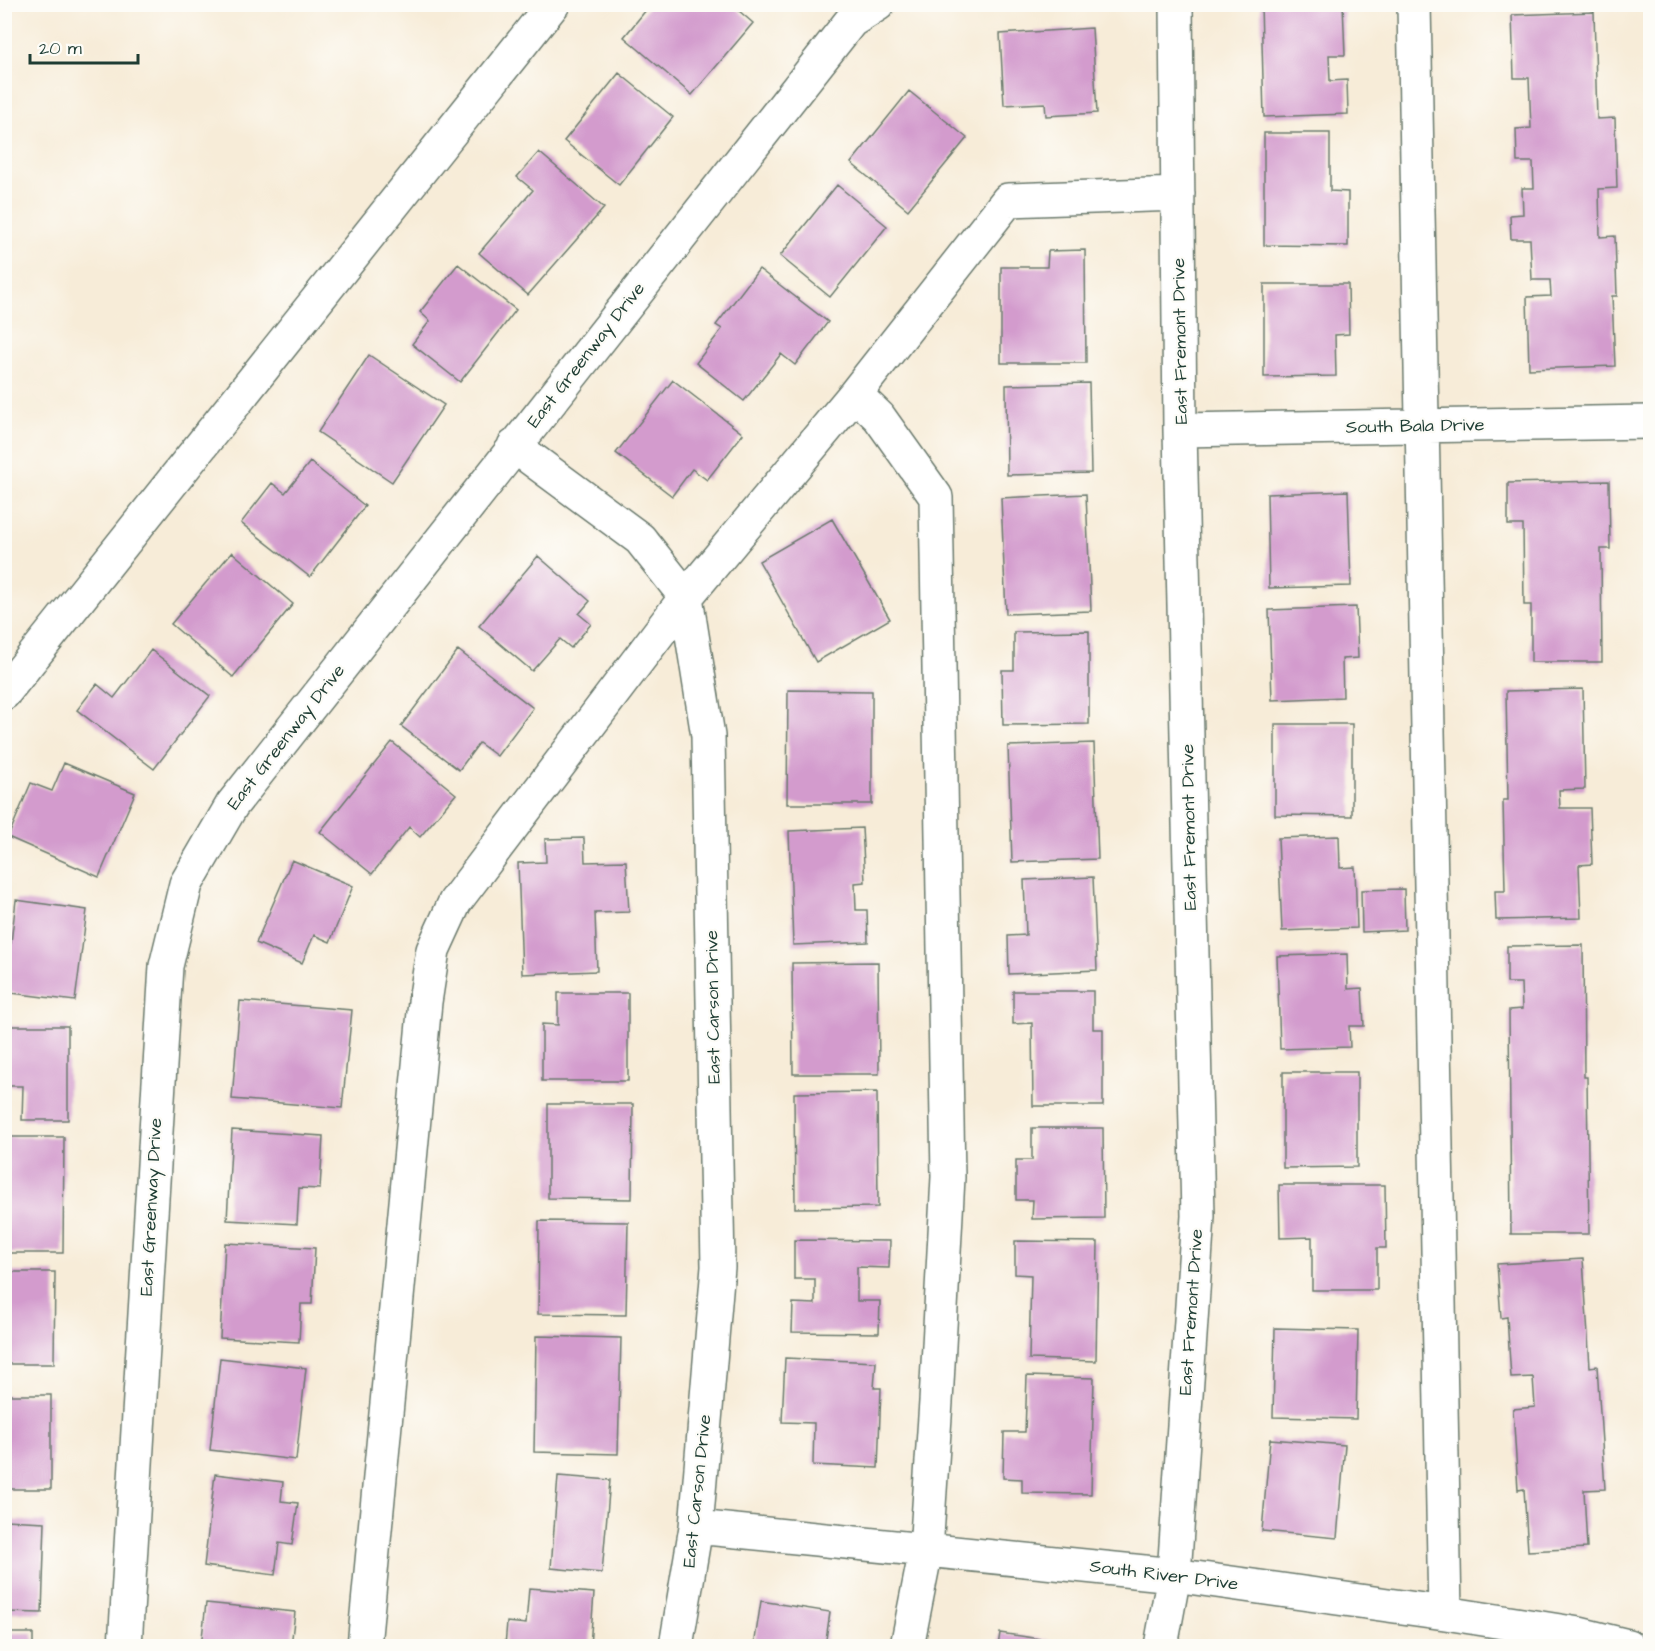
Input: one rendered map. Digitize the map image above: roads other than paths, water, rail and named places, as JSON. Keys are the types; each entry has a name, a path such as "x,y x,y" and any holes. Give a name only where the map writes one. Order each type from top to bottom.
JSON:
{"street":[{"path":"4,693 554,4"},
{"name":"East Greenway Drive","path":"125,1647 166,966 186,884 232,805 514,446 851,21 878,4"},
{"name":"East Fremont Drive","path":"1161,1647 1174,1575 1198,1216 1180,430 1176,4"},
{"path":"1414,4 1445,1613"},
{"path":"364,1647 425,1002 433,950 455,902 686,597 855,394 1008,200 1178,194"},
{"path":"855,394 879,417 936,497 948,1177 926,1550 907,1647"},
{"name":"South Bala Drive","path":"1180,430 1650,422"},
{"name":"East Carson Drive","path":"514,446 640,538 686,597 708,736 718,1268 696,1527 676,1647"},
{"name":"South River Drive","path":"696,1527 1174,1575 1580,1634 1628,1647"}]}
